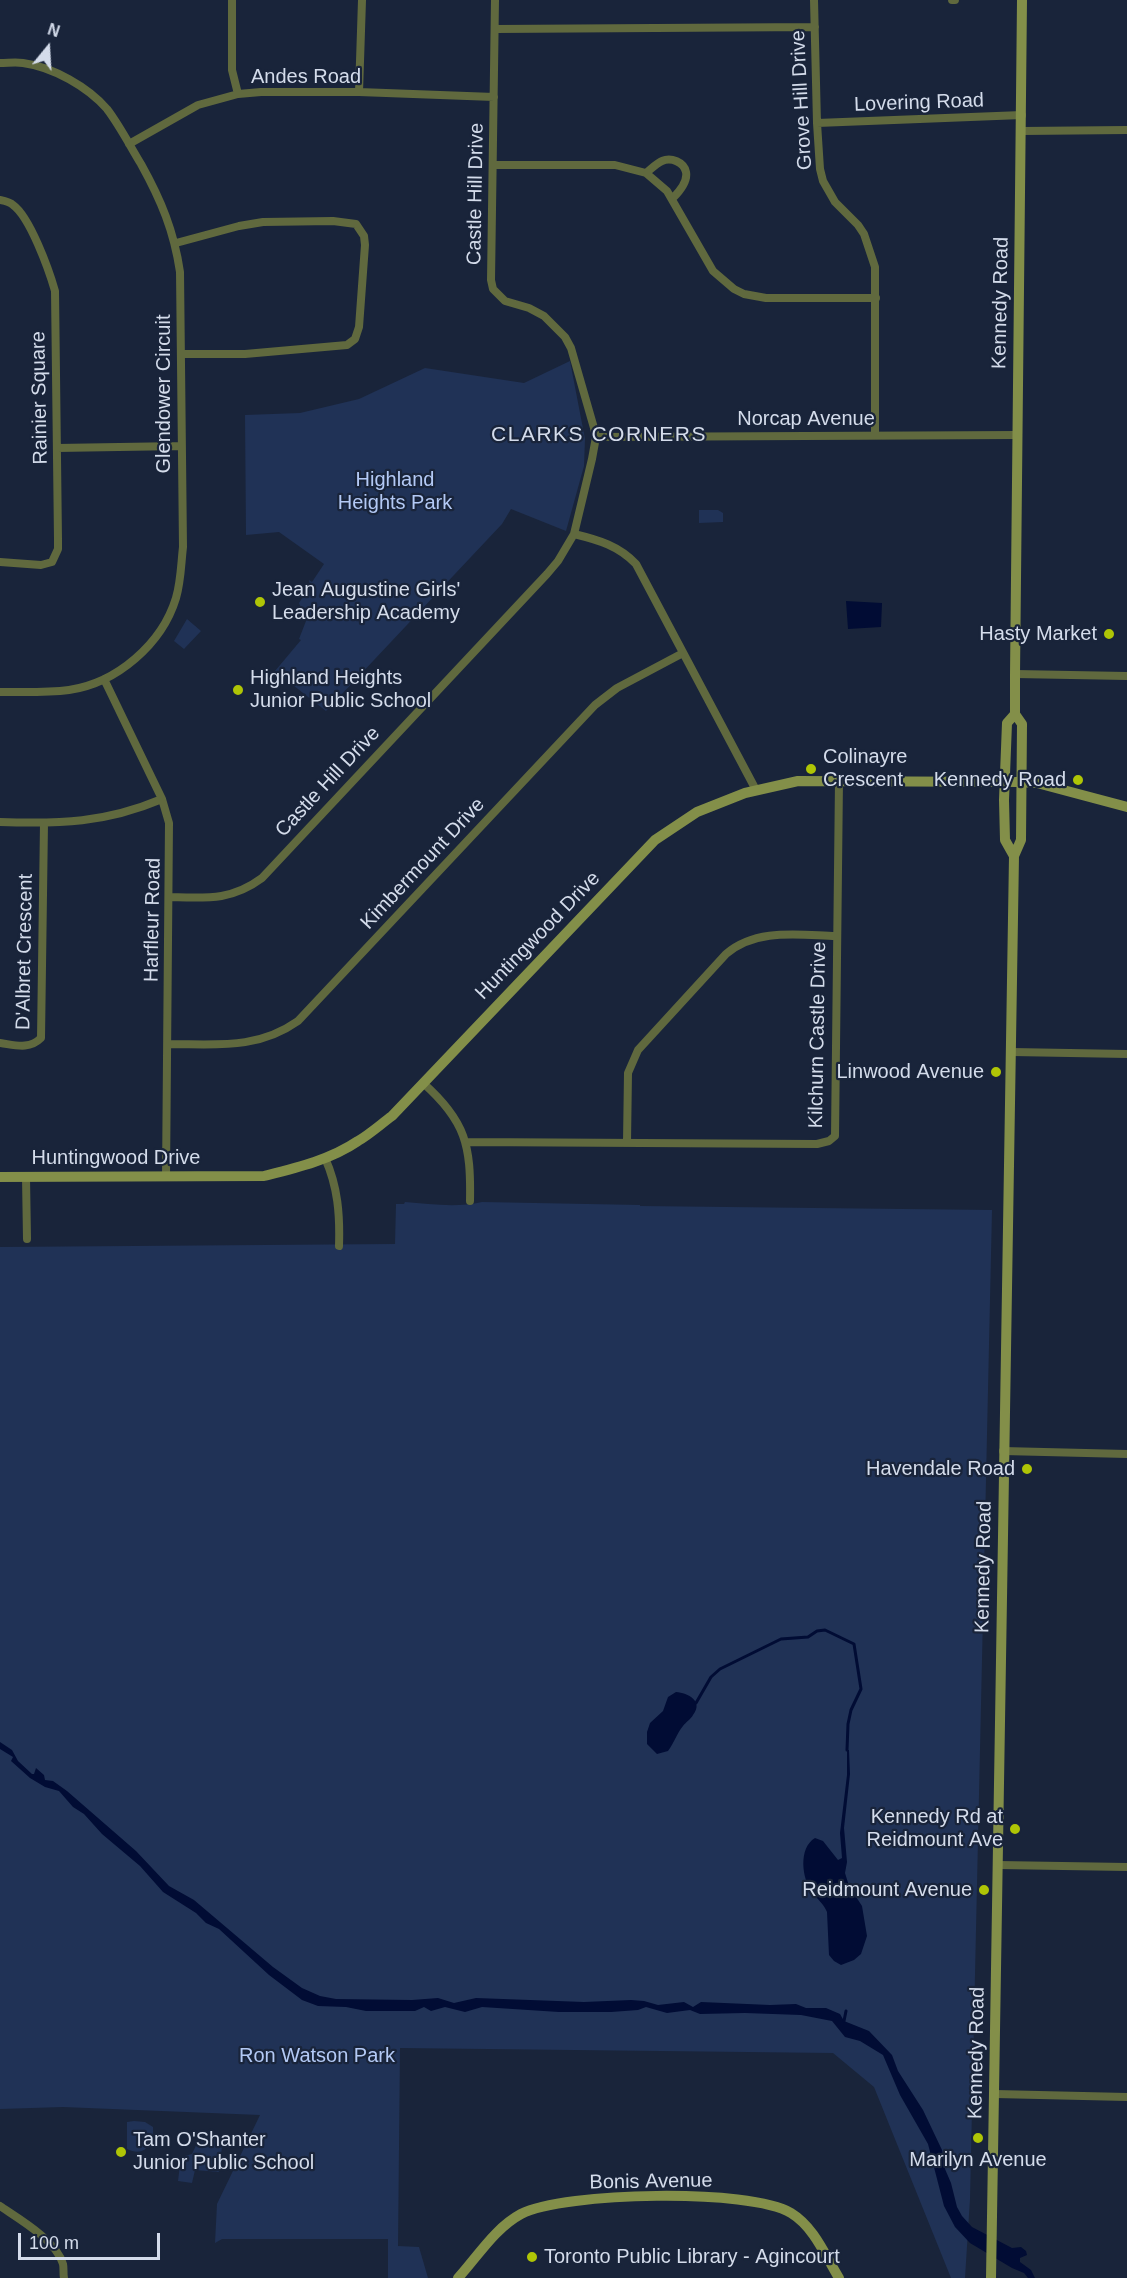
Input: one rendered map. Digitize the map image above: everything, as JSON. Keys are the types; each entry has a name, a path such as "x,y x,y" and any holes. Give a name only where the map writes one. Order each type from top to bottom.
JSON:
{"main road":[{"name":"Kennedy Road","path":"991,2273 1014,856 1021,840 1022,724 1015,714 1015,674 1022,0"},
{"name":"Kennedy Road","path":"1014,856 1005,840 1005,782 1007,723 1015,714"},
{"name":"Huntingwood Drive","path":"0,1177 264,1176 325,1158 356,1143 392,1116 655,840 697,812 756,790 798,781 1021,782 1037,783 1127,807"},
{"name":"Bonis Avenue","path":"458,2278 499,2231 526,2211 551,2205 618,2197 672,2196 741,2200 783,2208 807,2226 839,2278"}],"street":[{"path":"232,0 232,70 238,94"},
{"path":"359,92 362,0"},
{"name":"Castle Hill Drive","path":"169,897 223,897 249,887 262,878 547,574 558,561 574,534 596,437 571,348 565,337 544,316 529,308 505,301 493,289 491,280 495,165 495,0"},
{"name":"Grove Hill Drive","path":"814,0 817,123 819,158 824,181 835,202 864,234 875,267 875,435"},
{"path":"495,29 815,27"},
{"name":"Glendower Circuit","path":"0,63 24,63 41,68 74,83 93,96 107,110 156,192 176,243 180,272 183,547 176,598 152,642 129,665 104,679 71,690 40,693 0,692"},
{"name":"Andes Road","path":"129,144 198,105 238,94 359,92 494,97"},
{"name":"Lovering Road","path":"817,123 1022,115"},
{"path":"1022,131 1127,130"},
{"path":"646,173 663,160 674,159 681,164 686,173 684,183 673,198"},
{"path":"495,165 615,165 646,173 673,198 713,271 723,281 744,294 766,298 876,298"},
{"name":"Rainier Square","path":"0,200 12,203 23,216 49,270 55,291 58,540 52,562 41,565 0,562"},
{"path":"176,243 263,222 333,221 356,224 364,236 365,245 359,327 355,339 347,345 245,354 181,354"},
{"name":"Norcap Avenue","path":"596,437 1017,435"},
{"path":"57,448 181,446"},
{"path":"574,534 614,546 636,564 756,790"},
{"name":"Kimbermount Drive","path":"168,1044 256,1041 273,1036 298,1021 595,705 617,688 683,652"},
{"path":"1015,674 1127,676"},
{"name":"Harfleur Road","path":"104,679 162,799 170,835 166,1176"},
{"name":"Kilchurn Castle Drive","path":"467,1142 817,1144 829,1141 835,1136 839,781"},
{"path":"0,822 44,824 87,821 127,812 162,799"},
{"name":"D'Albret Crescent","path":"0,1043 26,1046 33,1045 41,1038 44,824"},
{"path":"627,1142 628,1073 638,1050 726,954 743,941 753,938 774,935 836,936"},
{"path":"1012,1052 1127,1054"},
{"path":"423,1083 442,1102 467,1142 470,1201"},
{"path":"325,1158 334,1177 340,1216 339,1246"},
{"path":"26,1177 27,1239"},
{"path":"1003,1451 1127,1454"},
{"path":"998,1865 1127,1867"},
{"path":"994,2094 1127,2097"},
{"path":"0,2206 39,2234 55,2249 63,2264 64,2278"}],"green space":[{"name":"Highland Heights Park","path":"570,361 585,439 584,466 566,531 511,509 502,524 326,711 275,671 301,640 299,639 306,621 299,603 310,586 309,580 312,582 324,564 279,532 246,535 245,415 300,413 359,399 425,368 524,383"},
{"path":"699,510 718,510 723,513 723,522 699,523"},
{"path":"187,619 201,631 184,649 174,641"},
{"name":"Ron Watson Park","path":"405,1202 453,1205 482,1202 992,1210 970,2199 965,2278 951,2278 874,2087 833,2053 400,2048 398,2246 419,2247 428,2278 388,2278 388,2239 222,2239 215,2243 217,2204 260,2115 63,2107 0,2109 0,1247 395,1244 396,1204"},
{"path":"127,2122 145,2122 153,2127 150,2143 139,2152 127,2149"},
{"path":"210,2130 223,2138 219,2172 195,2170 192,2183 178,2181 181,2157 192,2154 199,2139"}],"shaded area":[{"path":"846,601 882,603 881,627 848,629"},
{"path":"676,1692 693,1699 696,1702 696,1710 668,1751 657,1754 647,1744 647,1732 650,1723 663,1711 668,1697"},
{"path":"0,1742 12,1750 18,1761 32,1774 36,1768 44,1775 45,1780 53,1781 67,1791 136,1851 169,1886 194,1900 273,1967 302,1988 320,1996 336,1999 438,1998 454,2003 476,1998 584,2002 631,2000 658,2005 684,2002 693,2007 701,2002 796,2004 806,2008 826,2008 840,2014 844,2021 869,2031 892,2055 898,2071 923,2110 942,2150 945,2169 962,2216 972,2227 1012,2248 1021,2247 1026,2251 1027,2255 1020,2258 1020,2262 1031,2270 1035,2278 1028,2278 1024,2273 970,2243 955,2227 944,2206 928,2144 900,2095 883,2055 860,2041 845,2037 832,2021 801,2015 700,2014 690,2010 667,2013 646,2007 638,2010 611,2012 559,2012 482,2007 465,2012 445,2007 431,2011 424,2007 415,2011 366,2011 346,2007 318,2006 302,2000 269,1975 219,1929 206,1923 196,1913 163,1892 140,1866 102,1834 59,1791 45,1787 30,1778 11,1761 13,1757 0,1749"},
{"path":"847,1750 849,1750 850,1774 844,1828 847,1862 845,1873 849,1886 862,1906 867,1936 861,1954 854,1960 841,1965 829,1955 827,1912 809,1886 803,1864 806,1849 815,1838 823,1841 838,1860 842,1858 840,1833 847,1775"}],"waterway":[{"path":"696,1703 711,1677 720,1669 781,1639 808,1637 817,1631 825,1630 854,1644 861,1689 851,1710 847,1750"},
{"path":"844,2021 846,2011"}],"place":[{"name":"Jean Augustine Girls' Leadership Academy","path":"260,602"},
{"name":"Hasty Market","path":"1109,634"},
{"name":"Highland Heights Junior Public School","path":"238,690"},
{"name":"Colinayre Crescent","path":"811,769"},
{"name":"Kennedy Road","path":"1078,780"},
{"name":"Linwood Avenue","path":"996,1072"},
{"name":"Havendale Road","path":"1027,1469"},
{"name":"Kennedy Rd at Reidmount Ave","path":"1015,1829"},
{"name":"Reidmount Avenue","path":"984,1890"},
{"name":"Marilyn Avenue","path":"978,2138"},
{"name":"Tam O'Shanter Junior Public School","path":"121,2152"},
{"name":"Toronto Public Library - Agincourt","path":"532,2257"}],"district":[{"name":"CLARKS CORNERS","path":"599,435"}]}
